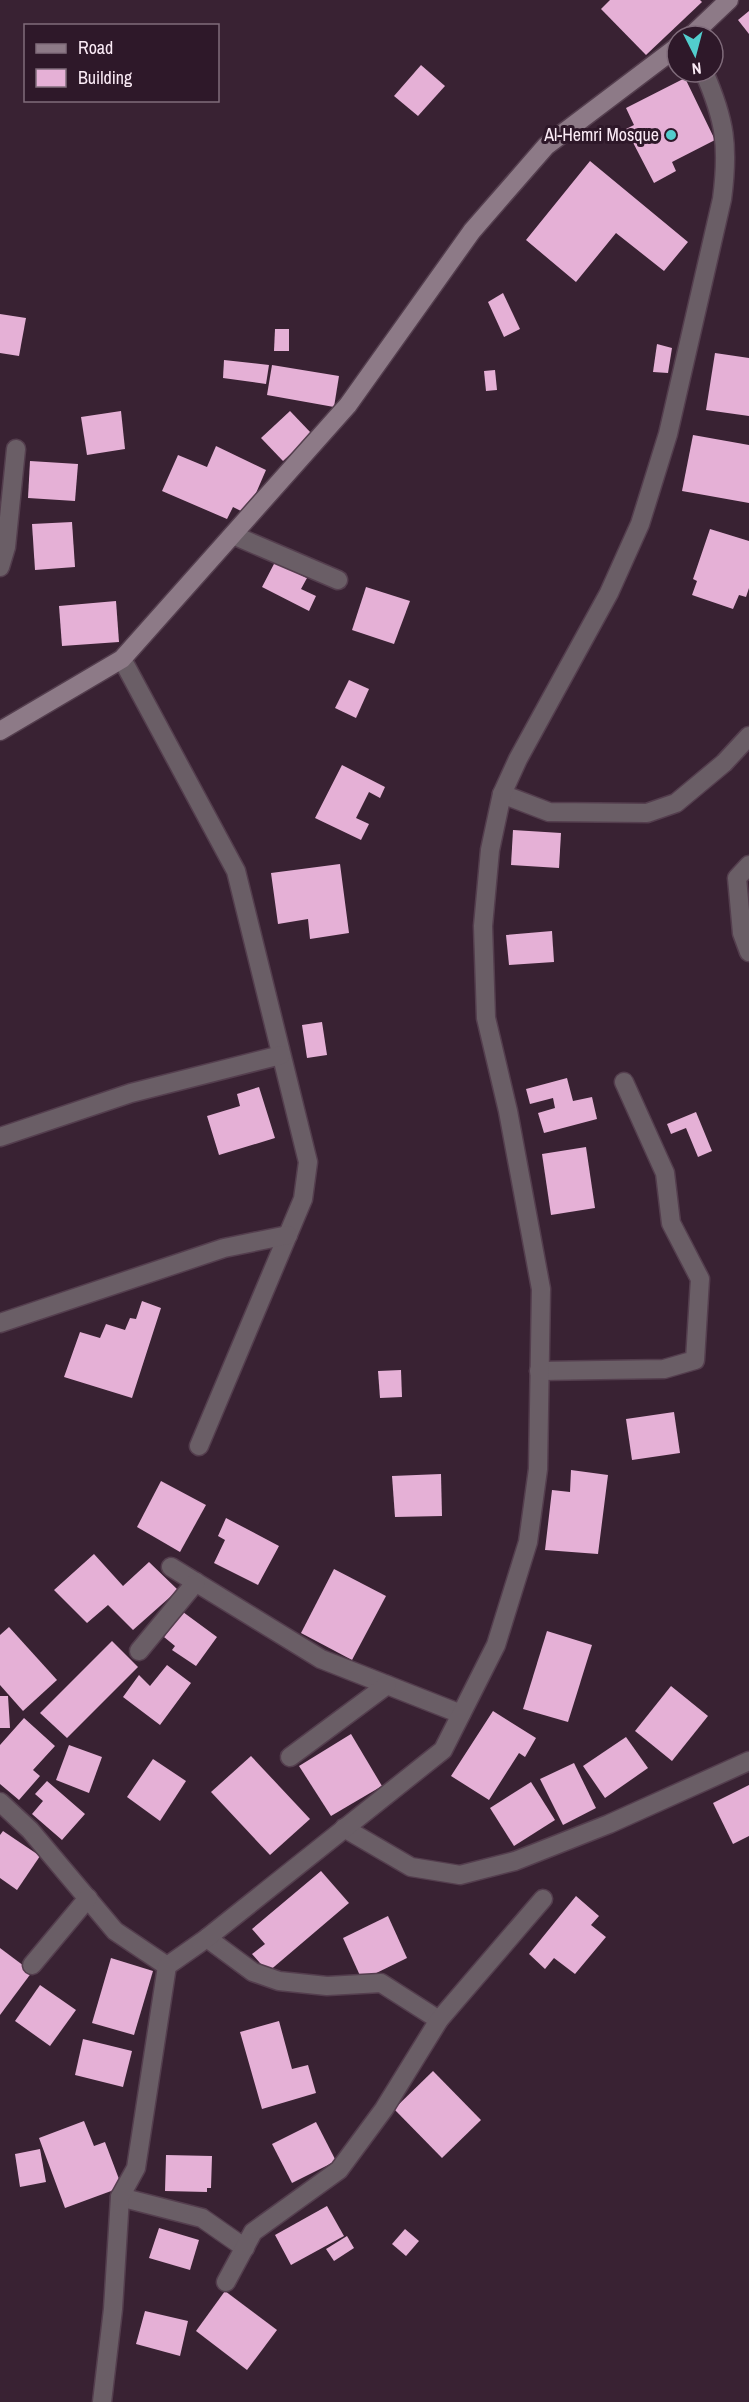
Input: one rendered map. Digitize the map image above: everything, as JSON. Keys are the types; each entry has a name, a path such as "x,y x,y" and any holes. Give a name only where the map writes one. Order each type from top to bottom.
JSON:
{"street":[{"path":"704,24 729,0"},
{"path":"0,731 122,659 348,405 472,231 546,146 665,56"},
{"path":"102,2402 113,2309 120,2197 136,2168 167,1966 207,1938 443,1750 496,1645 528,1542 538,1469 541,1289 508,1111 486,1018 483,926 490,850 502,794 518,759 613,583 640,524 668,434 722,199 726,172 725,139 719,106 709,84"},
{"path":"0,567 6,547 16,449"},
{"path":"233,535 338,580"},
{"path":"122,659 236,871 308,1162 303,1199 199,1446"},
{"path":"502,794 549,812 647,813 676,802 724,763 749,736"},
{"path":"749,865 736,878 742,933 749,952"},
{"path":"0,1137 131,1093 281,1056"},
{"path":"540,1371 664,1369 695,1360 700,1279 671,1223 664,1173 624,1082"},
{"path":"0,1323 224,1248 288,1235"},
{"path":"171,1567 321,1659 461,1714"},
{"path":"139,1651 196,1582"},
{"path":"290,1757 387,1685"},
{"path":"344,1828 411,1867 460,1875 515,1861 599,1828 749,1761"},
{"path":"3,1812 30,1830 115,1930 167,1966"},
{"path":"32,1965 88,1898"},
{"path":"226,2282 253,2232 339,2170 384,2109 439,2020 543,1899"},
{"path":"207,1938 253,1972 279,1981 327,1986 381,1983 439,2020"},
{"path":"120,2197 202,2218 245,2248"}],"building":[{"path":"610,0 700,0 702,2 679,24 665,24 665,37 646,55 601,9"},
{"path":"749,11 749,34 738,20"},
{"path":"421,65 445,86 418,116 394,96"},
{"name":"Al-Hemri Mosque","path":"673,84 688,84 715,140 672,162 676,171 654,183 626,129 634,125 626,108"},
{"path":"590,161 688,242 664,271 616,233 576,282 526,240"},
{"path":"503,293 520,329 504,337 488,302"},
{"path":"0,314 26,318 19,356 0,353"},
{"path":"275,329 289,329 289,351 274,351"},
{"path":"657,344 672,348 668,373 653,372"},
{"path":"715,353 749,358 749,416 706,410"},
{"path":"224,360 269,365 266,384 223,378"},
{"path":"272,365 339,376 334,407 267,395"},
{"path":"495,370 497,390 486,391 484,371"},
{"path":"121,411 125,449 87,455 81,417"},
{"path":"290,411 312,434 283,461 261,438"},
{"path":"693,435 749,445 749,503 682,491"},
{"path":"216,446 266,470 247,514 233,507 227,519 162,491 178,455 207,467"},
{"path":"30,461 78,464 75,501 28,498"},
{"path":"72,522 75,567 35,570 32,524"},
{"path":"710,529 749,541 749,588 746,597 739,595 733,609 692,595 697,581 693,579"},
{"path":"275,562 307,578 301,589 316,596 309,611 262,587"},
{"path":"366,587 410,601 394,644 352,630"},
{"path":"116,601 119,642 62,646 59,606"},
{"path":"349,680 369,689 356,718 335,708"},
{"path":"342,765 385,787 380,798 369,792 356,818 369,824 361,840 315,818"},
{"path":"513,830 561,833 559,868 511,865"},
{"path":"340,864 349,933 310,939 308,919 278,924 271,873"},
{"path":"552,931 554,962 509,965 506,935"},
{"path":"322,1022 327,1055 307,1058 302,1025"},
{"path":"567,1078 573,1101 592,1097 597,1119 544,1133 538,1113 555,1108 553,1098 530,1104 526,1089"},
{"path":"259,1087 275,1138 219,1155 207,1116 240,1106 237,1094"},
{"path":"696,1112 712,1151 698,1157 686,1128 671,1134 667,1124"},
{"path":"586,1147 595,1208 551,1215 542,1154"},
{"path":"142,1301 161,1308 132,1398 64,1377 80,1332 100,1338 106,1324 125,1330 130,1318 136,1319"},
{"path":"401,1370 402,1397 380,1398 378,1371"},
{"path":"674,1412 680,1453 632,1460 626,1419"},
{"path":"571,1470 608,1475 598,1554 545,1550 552,1490 570,1492"},
{"path":"441,1474 442,1516 395,1517 392,1476"},
{"path":"161,1481 206,1505 180,1552 137,1527"},
{"path":"226,1518 279,1546 258,1585 214,1563 225,1540 218,1536"},
{"path":"94,1554 123,1586 149,1562 178,1590 133,1630 108,1605 87,1623 54,1590"},
{"path":"334,1569 386,1596 352,1660 301,1633"},
{"path":"183,1612 217,1637 196,1666 172,1650 175,1646 164,1637"},
{"path":"9,1627 57,1680 23,1711 0,1685 0,1635"},
{"path":"547,1631 592,1645 568,1722 523,1709"},
{"path":"112,1641 138,1667 67,1738 40,1713"},
{"path":"167,1665 191,1683 160,1725 123,1697 139,1675 150,1686"},
{"path":"671,1686 708,1716 672,1761 635,1731"},
{"path":"0,1696 8,1696 10,1728 0,1728"},
{"path":"493,1711 536,1738 525,1757 519,1753 489,1800 451,1776"},
{"path":"24,1718 55,1746 33,1770 40,1776 19,1800 0,1784 0,1745"},
{"path":"351,1734 382,1786 331,1816 299,1766"},
{"path":"626,1737 648,1768 605,1798 583,1766"},
{"path":"69,1745 102,1757 89,1793 56,1780"},
{"path":"251,1756 310,1819 270,1855 211,1792"},
{"path":"153,1759 186,1781 160,1821 127,1797"},
{"path":"574,1763 596,1808 563,1825 540,1779"},
{"path":"47,1781 85,1814 62,1840 32,1814 43,1801 35,1794"},
{"path":"531,1782 555,1820 514,1846 490,1808"},
{"path":"749,1785 749,1836 733,1844 713,1803"},
{"path":"3,1831 40,1856 17,1890 0,1878 0,1835"},
{"path":"321,1871 349,1903 268,1972 252,1954 265,1944 252,1929"},
{"path":"576,1896 599,1916 591,1925 606,1937 575,1974 554,1958 545,1969 529,1954"},
{"path":"388,1916 407,1958 362,1980 343,1938"},
{"path":"0,1948 32,1972 0,2015"},
{"path":"111,1958 153,1971 134,2035 92,2023"},
{"path":"40,1985 76,2010 50,2046 15,2021"},
{"path":"279,2021 292,2069 308,2065 316,2093 262,2109 240,2032"},
{"path":"83,2039 132,2051 123,2087 75,2075"},
{"path":"433,2071 481,2120 442,2158 394,2109"},
{"path":"84,2121 94,2146 105,2142 122,2187 65,2208 39,2138"},
{"path":"316,2122 336,2161 292,2183 272,2144"},
{"path":"40,2149 46,2182 20,2187 15,2154"},
{"path":"166,2155 212,2156 211,2188 207,2188 207,2192 165,2191"},
{"path":"327,2206 344,2236 291,2265 275,2235"},
{"path":"159,2228 199,2240 190,2270 149,2258"},
{"path":"405,2229 419,2241 406,2256 392,2244"},
{"path":"347,2236 354,2248 334,2261 326,2249"},
{"path":"225,2291 277,2330 247,2370 196,2331"},
{"path":"145,2311 188,2321 180,2356 136,2344"}],"place":[{"name":"Al-Hemri Mosque","path":"671,135"}]}
